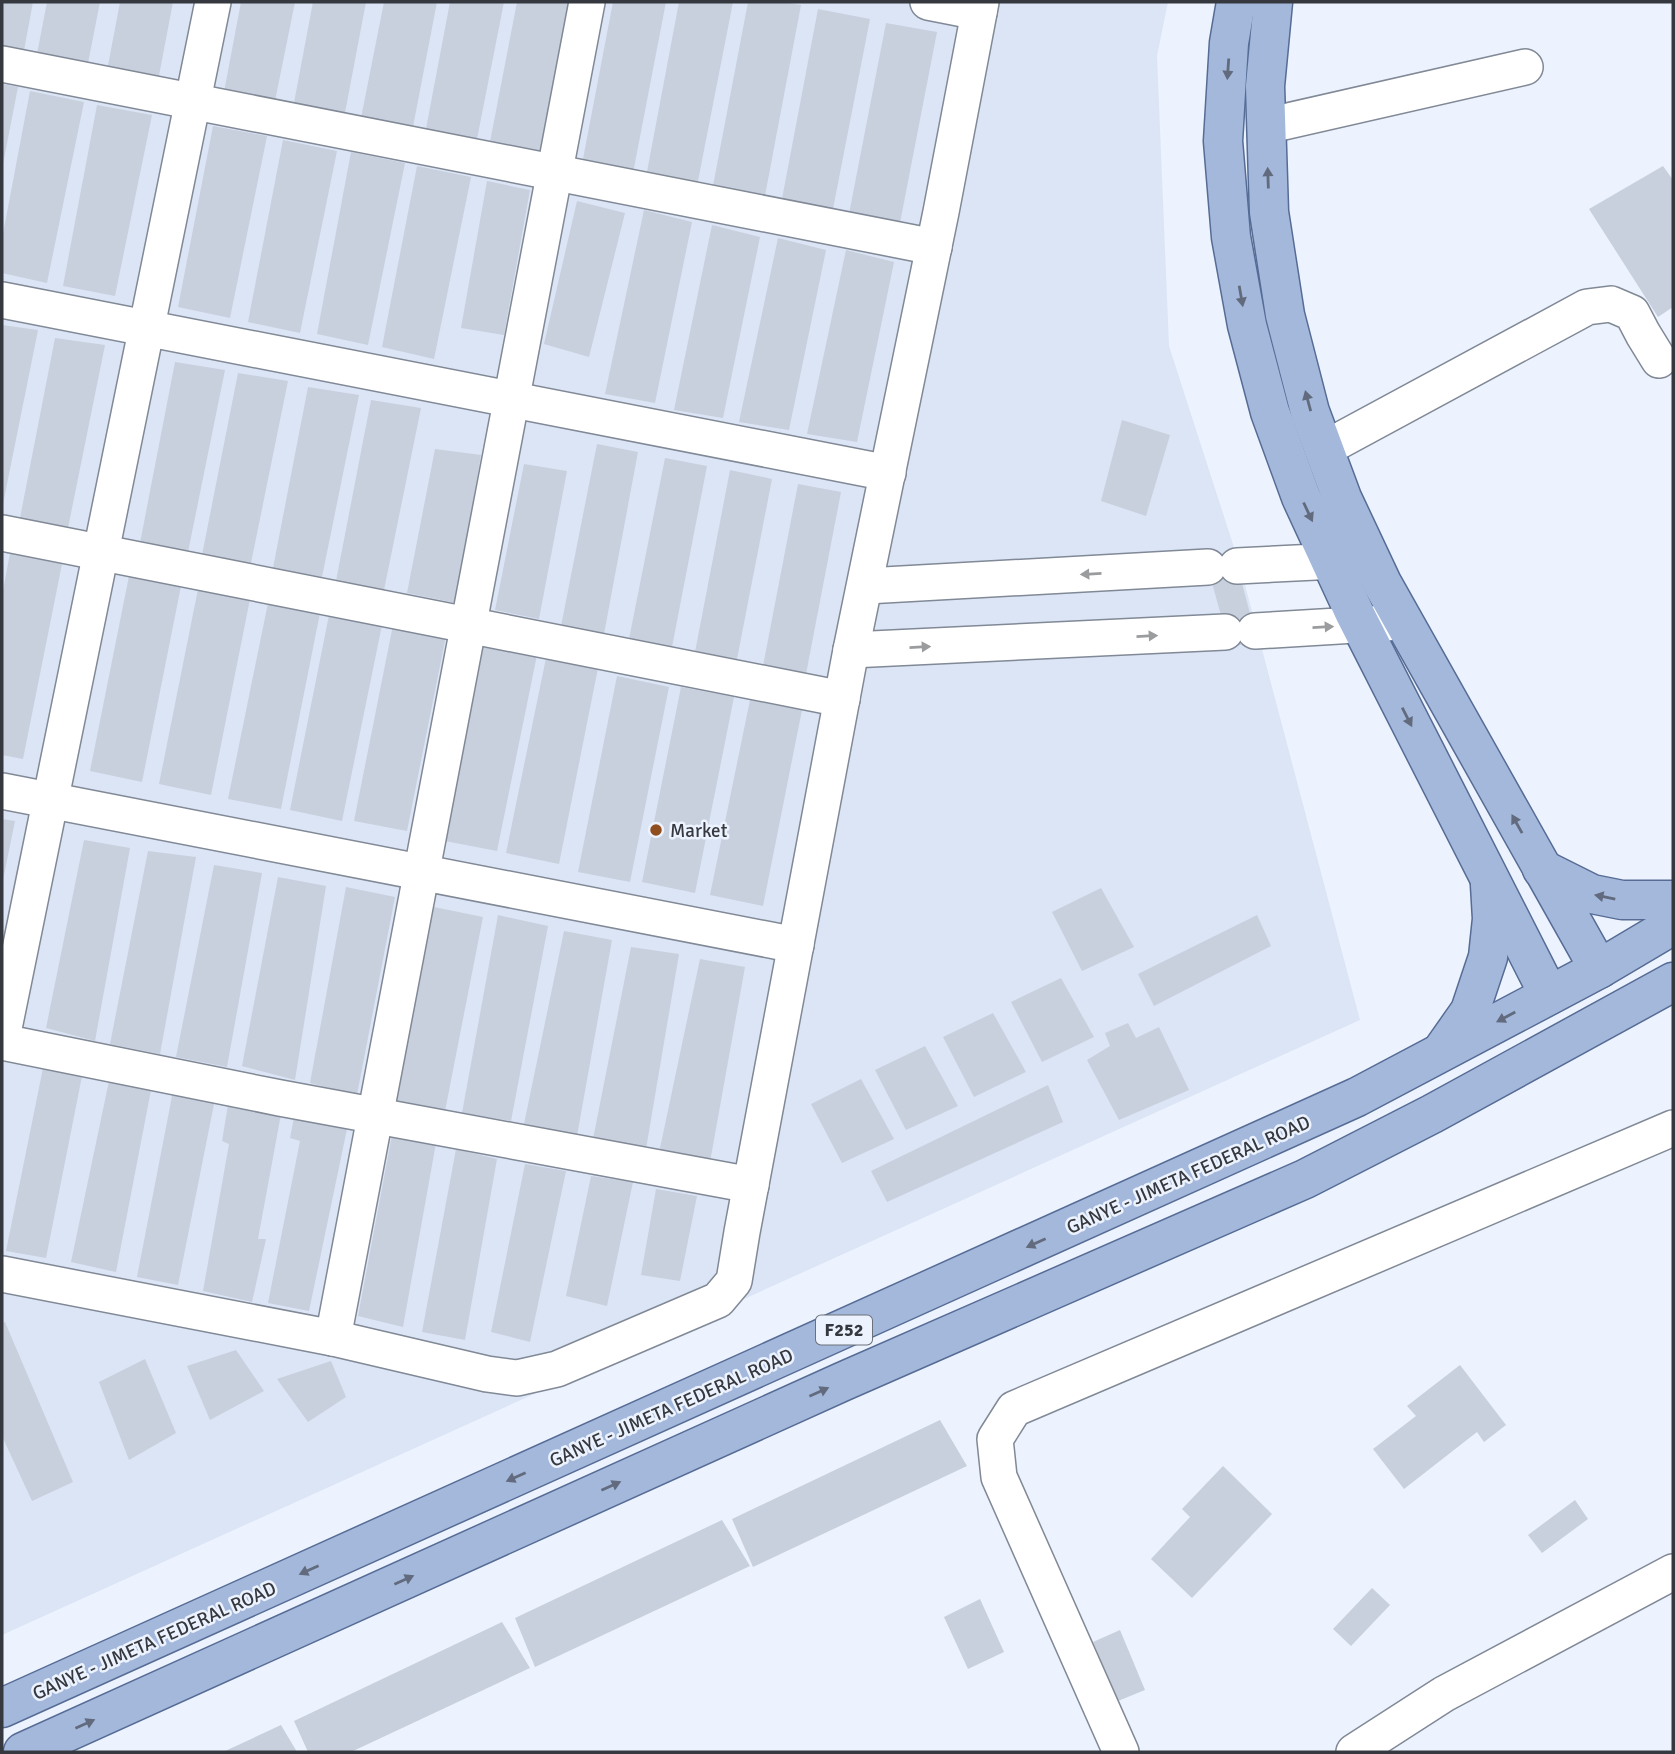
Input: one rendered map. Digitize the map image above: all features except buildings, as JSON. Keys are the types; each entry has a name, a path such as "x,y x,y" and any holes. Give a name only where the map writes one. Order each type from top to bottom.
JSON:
{"main road":[{"path":"1236,2 1229,43 1223,141 1231,237 1247,326 1270,412 1301,497 1330,561 1549,995"},
{"path":"1273,2 1265,86 1269,212 1285,315 1310,412 1342,498 1370,559 1598,969"},
{"path":"1542,869 1592,894 1622,900 1673,900"},
{"path":"1441,1052 1471,1011 1488,957 1492,919 1490,880"},
{"name":"GANYE - JIMETA FEDERAL ROAD","path":"2,1708 1345,1103 1598,969 1673,925"},
{"name":"F252","path":"23,1752 844,1381 1305,1179 1432,1114 1673,982"}],"lane":[{"path":"213,2 2,1040 375,1116 751,1185"},
{"path":"333,1338 587,2"},
{"path":"2,1274 333,1338 487,1374 517,1378 557,1369 718,1300 734,1281 851,650 866,586 980,7 928,2"},
{"path":"2,64 934,247"},
{"path":"1266,126 1525,67"},
{"path":"2,300 888,473"},
{"path":"1324,449 1587,307 1611,304 1632,313 1659,360"},
{"path":"2,533 842,699"},
{"path":"866,586 1370,559"},
{"path":"851,650 1404,621"},
{"path":"2,791 796,945"},
{"path":"1121,1752 999,1477 995,1439 1014,1409 1673,1128"},
{"path":"1354,1752 1444,1694 1673,1572"}],"shaded area":[{"name":"Market","path":"2,2 1168,2 1157,56 1169,346 1240,566 1360,1020 2,1635"}],"place":[{"name":"Market","path":"656,830"}]}
